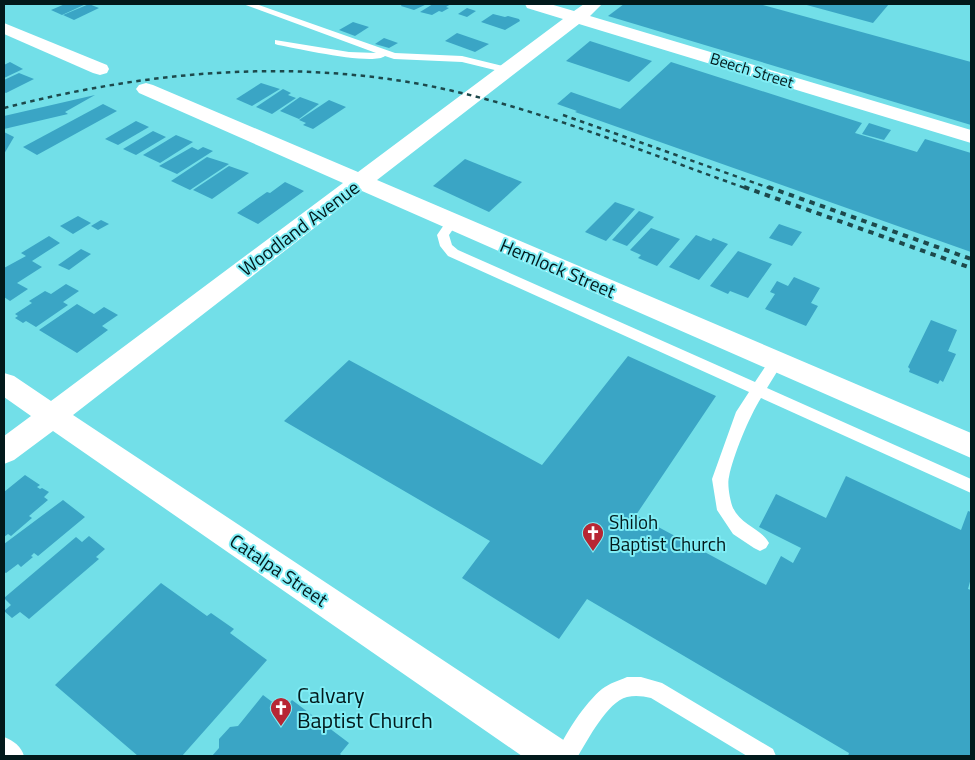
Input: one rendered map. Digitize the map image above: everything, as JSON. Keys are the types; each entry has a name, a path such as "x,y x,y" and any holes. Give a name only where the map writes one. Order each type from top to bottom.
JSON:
{"street":[{"name":"Beech Street","path":"534,4 585,10 971,137"},
{"name":"Woodland Avenue","path":"4,452 585,10"},
{"path":"4,28 100,69"},
{"name":"Hemlock Street","path":"146,89 971,446"},
{"name":"Catalpa Street","path":"4,383 556,756"}],"lane":[{"path":"248,4 394,56"},
{"path":"278,42 349,55 462,59 507,70"},
{"path":"452,222 443,235 446,246 453,253 971,486"},
{"path":"760,543 739,528 725,510 720,479 744,412 776,362"},
{"path":"556,756 610,694 626,687 640,686 655,690 766,756"},
{"path":"4,747 14,756"}],"building":[{"path":"65,4 86,4 62,15 51,10"},
{"path":"89,4 99,8 74,20 63,15"},
{"path":"402,4 427,4 414,10 401,6"},
{"path":"433,4 451,4 446,7 449,8 432,15 420,12"},
{"path":"624,4 759,4 971,62 971,125 608,16"},
{"path":"803,4 889,4 873,23"},
{"path":"467,8 476,11 467,17 458,14"},
{"path":"493,14 508,16 520,21 505,30 481,22"},
{"path":"353,22 369,27 355,36 339,30"},
{"path":"457,33 489,44 475,52 445,41"},
{"path":"384,38 398,43 389,48 375,44"},
{"path":"590,41 652,61 629,82 566,61"},
{"path":"10,62 23,69 4,78 4,65"},
{"path":"671,62 862,123 855,133 917,152 925,139 971,153 971,252 557,104 571,92 620,109"},
{"path":"19,73 34,79 6,93 4,92 4,80"},
{"path":"261,83 280,89 252,106 236,99"},
{"path":"283,89 291,93 288,95 296,98 272,114 256,107"},
{"path":"95,95 65,112 68,114 4,129 4,116"},
{"path":"300,97 319,104 299,119 280,111"},
{"path":"329,100 346,107 313,129 303,125 306,123 299,120"},
{"path":"103,104 117,111 37,155 23,147"},
{"path":"136,121 149,127 118,145 105,139"},
{"path":"869,123 891,130 884,140 862,134"},
{"path":"153,131 166,137 136,155 123,149"},
{"path":"4,132 14,137 4,154"},
{"path":"176,135 193,142 160,163 143,155"},
{"path":"192,147 198,150 203,147 213,151 177,174 159,166"},
{"path":"207,157 229,164 190,190 171,181"},
{"path":"465,159 522,182 489,212 433,186"},
{"path":"229,166 249,173 212,199 193,190"},
{"path":"285,182 304,191 258,224 237,213 267,192 270,193"},
{"path":"615,202 635,209 606,241 585,232"},
{"path":"639,211 654,217 627,246 612,240"},
{"path":"78,216 91,223 73,234 60,226"},
{"path":"101,220 109,224 98,230 91,226"},
{"path":"779,224 802,232 792,246 769,238"},
{"path":"651,228 680,239 657,266 638,258 641,255 630,250"},
{"path":"696,235 711,241 713,238 728,244 699,280 669,267"},
{"path":"49,236 60,243 32,261 42,267 17,283 28,289 10,301 4,297 4,268 26,256 21,253"},
{"path":"81,249 91,254 69,270 58,265"},
{"path":"738,251 772,264 748,298 730,291 728,294 710,286"},
{"path":"794,277 820,288 811,303 818,306 806,326 765,309 775,294 770,292 777,281 788,286"},
{"path":"66,284 79,291 63,302 68,305 36,327 26,321 23,323 15,318 18,316 15,314 32,303 29,301 45,291 51,294"},
{"path":"77,304 94,314 104,307 118,315 102,326 108,330 77,353 39,330"},
{"path":"931,320 957,330 948,351 956,354 943,382 940,380 938,384 909,372 910,369 908,367"},
{"name":"Shiloh Baptist Church","path":"628,356 716,396 636,515 766,585 781,556 793,563 801,548 759,527 776,494 826,518 846,476 961,530 968,511 971,512 971,578 968,589 971,590 971,756 848,756 849,753 587,599 559,639 462,578 490,541 284,421 349,360 542,465"},
{"path":"25,475 40,485 37,487 49,492 44,497 48,500 29,516 32,518 11,536 8,534 4,537 4,492"},
{"path":"63,500 85,517 38,556 34,553 31,556 33,557 21,567 18,564 6,573 4,572 4,544"},
{"path":"89,536 105,549 96,557 99,559 29,619 20,612 12,618 4,611 11,605 4,598 76,537 82,542"},
{"path":"161,583 207,616 211,613 234,629 230,633 267,660 182,756 138,756 55,685"},
{"name":"Calvary Baptist Church","path":"263,695 283,710 292,700 349,743 340,754 342,756 212,756 219,748 219,739 230,727 238,726"}],"railway":[{"path":"4,108 109,85 216,73 269,71 377,77 430,86 511,106 590,132 748,189"},
{"path":"563,115 772,189"},
{"path":"744,187 971,268"},
{"path":"768,187 971,259"}],"place":[{"name":"Shiloh Baptist Church","path":"593,552"},
{"name":"Calvary Baptist Church","path":"281,727"}]}
